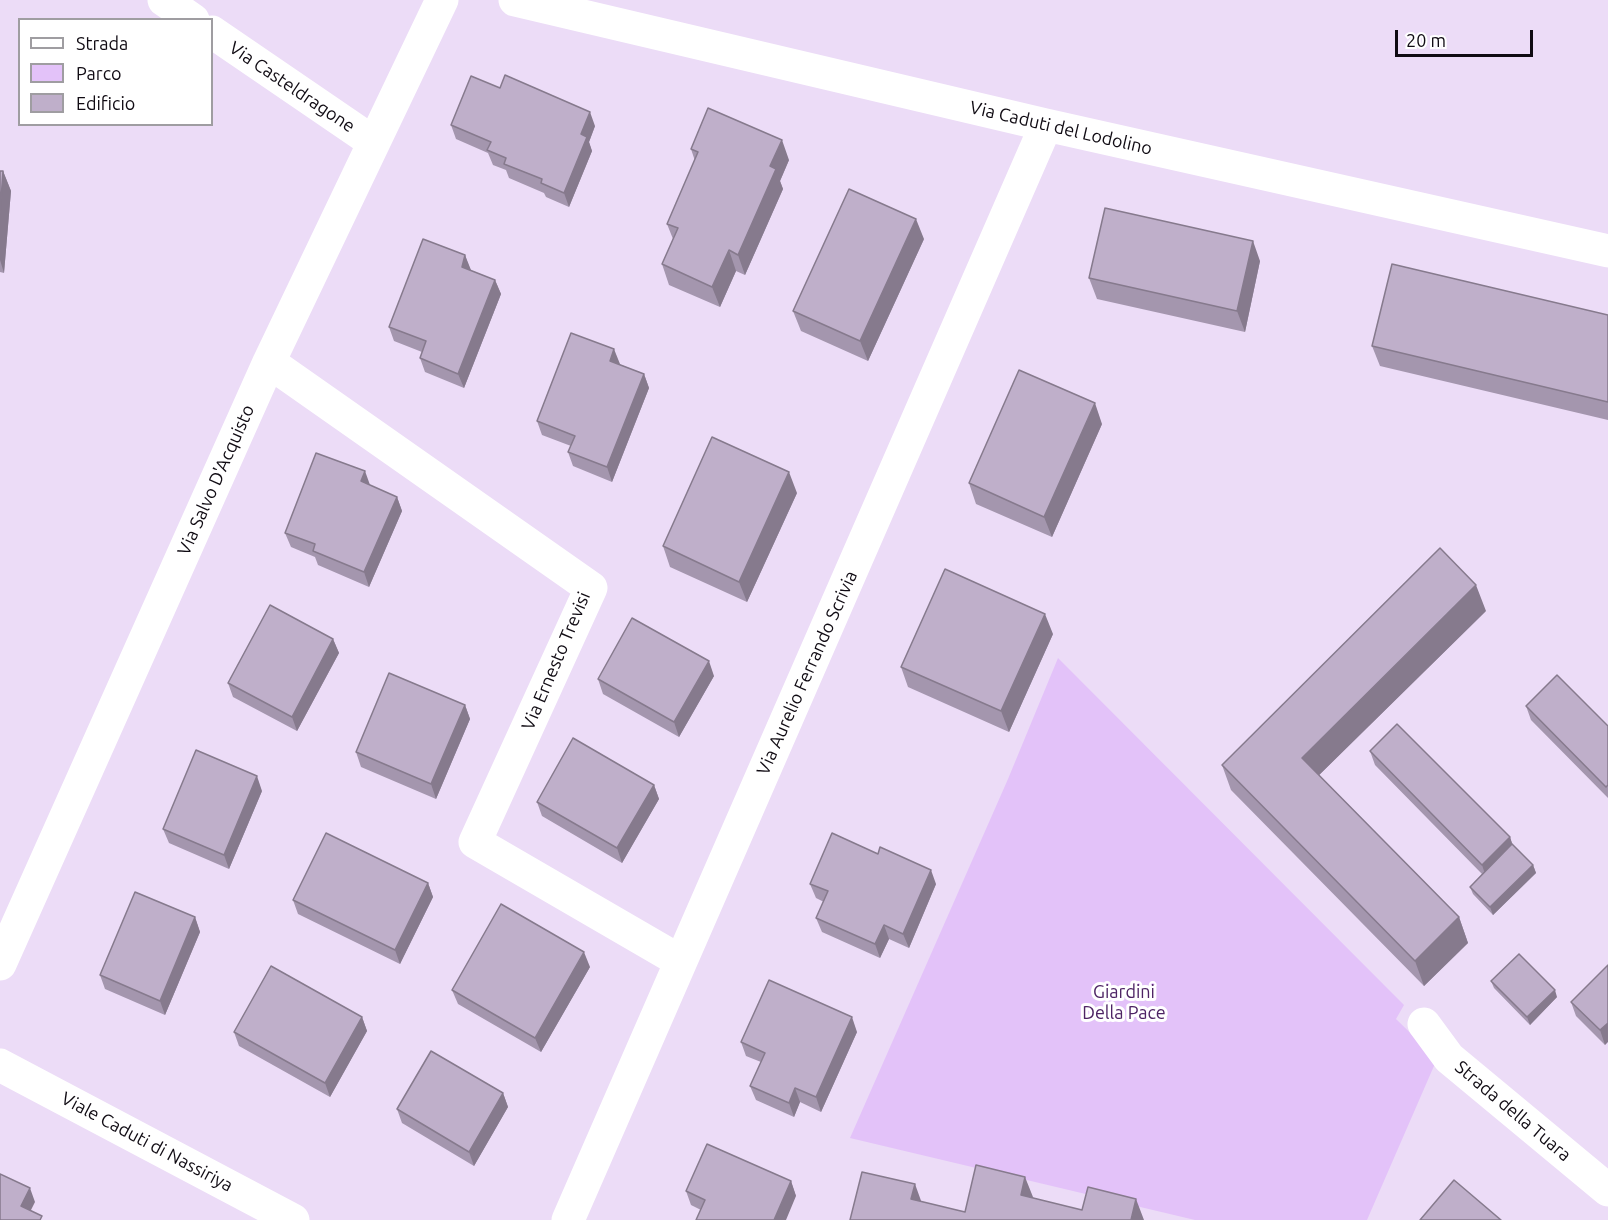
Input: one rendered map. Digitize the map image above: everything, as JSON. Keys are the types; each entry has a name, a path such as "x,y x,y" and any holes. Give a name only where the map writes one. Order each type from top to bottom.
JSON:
{"street":[{"path":"164,0 190,18"},
{"name":"Via Salvo D'Acquisto","path":"0,964 269,362 442,0"},
{"name":"Via Caduti del Lodolino","path":"515,0 1046,126 1608,251"},
{"name":"Via Casteldragone","path":"213,33 373,142"},
{"name":"Via Aurelio Ferrando Scrivia","path":"568,1220 1046,126"},
{"name":"Via Ernesto Trevisi","path":"269,362 591,588 475,842 680,961"},
{"name":"Strada della Tuara","path":"1424,1024 1449,1058 1608,1190"},
{"name":"Viale Caduti di Nassiriya","path":"0,1065 289,1219"}],"green space":[{"name":"Giardini Della Pace","path":"1058,658 1404,1005 1396,1019 1437,1059 1367,1220 1195,1220 850,1138 1008,779"}],"building":[{"path":"505,75 590,112 581,134 587,137 564,193 541,183 542,179 504,164 506,158 487,150 491,142 451,125 471,76 500,88"},
{"path":"708,108 782,140 770,166 776,169 738,255 729,250 712,287 662,264 678,228 667,224 698,152 691,149"},
{"path":"0,171 3,171 0,214"},
{"path":"849,189 916,219 860,341 793,311"},
{"path":"1105,208 1253,241 1237,311 1089,278"},
{"path":"423,239 465,255 462,267 495,280 458,374 420,358 426,341 389,327"},
{"path":"1392,264 1608,315 1608,402 1372,346"},
{"path":"571,333 614,349 610,361 644,374 607,467 568,452 575,436 537,421"},
{"path":"1019,370 1095,403 1044,517 969,483"},
{"path":"712,437 789,472 739,582 663,546"},
{"path":"316,453 365,471 361,481 397,497 364,572 313,551 315,544 285,533"},
{"path":"1440,548 1476,585 1302,758 1459,917 1415,961 1222,765"},
{"path":"945,569 1045,614 1001,711 901,667"},
{"path":"270,605 333,639 292,717 228,683"},
{"path":"632,618 709,661 674,722 598,679"},
{"path":"389,673 465,705 431,784 356,752"},
{"path":"1557,675 1608,726 1608,785 1606,787 1526,706"},
{"path":"1397,724 1510,837 1482,865 1370,751"},
{"path":"573,738 654,785 617,848 537,802"},
{"path":"196,750 257,776 224,855 163,829"},
{"path":"326,833 428,883 395,950 293,900"},
{"path":"832,833 878,854 880,847 931,870 903,934 884,925 875,944 816,918 828,891 810,884"},
{"path":"1512,844 1533,865 1490,907 1470,887"},
{"path":"135,892 195,917 160,1001 100,975"},
{"path":"501,904 584,952 535,1038 452,990"},
{"path":"1519,954 1555,990 1527,1017 1491,981"},
{"path":"1608,965 1608,1023 1600,1030 1571,1002"},
{"path":"271,966 362,1017 325,1083 234,1032"},
{"path":"769,980 852,1017 816,1097 795,1088 789,1103 750,1086 765,1053 741,1042"},
{"path":"431,1051 503,1093 469,1152 397,1109"},
{"path":"707,1144 791,1181 774,1220 696,1220 705,1200 686,1191"},
{"path":"976,1165 1025,1177 1021,1195 1082,1210 1088,1187 1136,1199 1131,1220 850,1220 862,1172 915,1184 911,1199 965,1212"},
{"path":"0,1174 30,1188 21,1206 42,1216 40,1220 0,1220"},
{"path":"1454,1180 1501,1220 1420,1220"}]}
